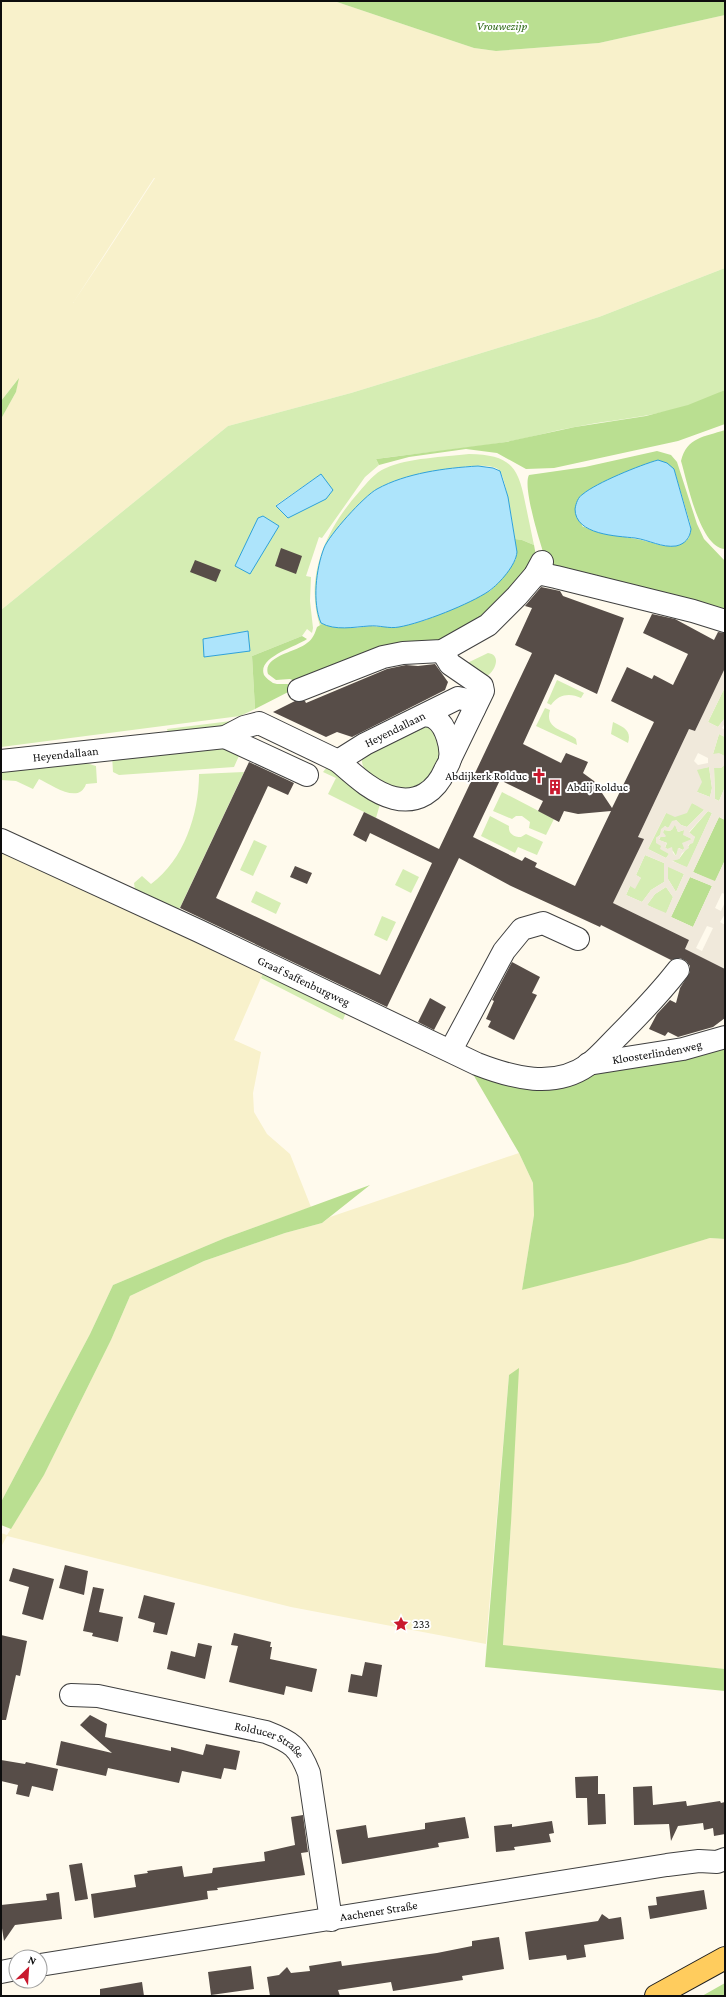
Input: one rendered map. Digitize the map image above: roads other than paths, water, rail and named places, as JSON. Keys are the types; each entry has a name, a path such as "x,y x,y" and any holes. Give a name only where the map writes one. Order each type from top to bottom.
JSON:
{"main road":[{"path":"656,1996 725,1958"}],"street":[{"path":"299,690 383,657 403,653 442,651 488,625 507,607 539,568 542,574 693,610 725,621"},
{"path":"442,651 450,664 482,686 483,691 482,697 474,709 450,759"},
{"path":"425,715 458,698 468,700 474,709"},
{"name":"Heyendallaan","path":"1,761 225,737 244,727 259,724 338,761 381,794 408,800 419,798 436,787 450,759 450,746 439,722 434,717 425,715 365,744 338,761"},
{"path":"225,737 307,775"},
{"name":"Graaf Saffenburgweg","path":"1,840 452,1050 477,1064 505,1074 530,1079 547,1079 566,1075 588,1064 642,1012 678,970"},
{"path":"452,1050 504,951 522,929 543,923 578,939"},
{"name":"Kloosterlindenweg","path":"588,1064 683,1049 725,1037"},
{"name":"Rolducer Straße","path":"71,1695 98,1696 236,1725 266,1732 291,1743 298,1751 309,1773 331,1920"},
{"name":"Aachener Straße","path":"48,1964 331,1920 667,1865 722,1866"}],"water":[{"path":"658,460 667,463 674,469 691,529 690,535 684,542 676,546 666,546 635,538 608,535 589,529 577,518 575,509 581,495 630,470"},
{"path":"478,466 493,468 500,471 508,497 517,552 511,568 498,583 489,591 470,602 409,625 395,627 373,626 338,628 321,623 318,615 316,586 321,556 327,542 333,534 364,499 377,489 413,475 452,468"},
{"path":"321,474 333,490 326,499 288,518 276,506"},
{"path":"263,516 279,526 250,574 235,566 258,518"},
{"path":"248,631 250,651 204,657 203,639"}],"place":[{"name":"Abdijkerk Rolduc","path":"539,776"},
{"name":"Abdij Rolduc","path":"555,787"},
{"name":"233","path":"401,1624"}],"park label":[{"name":"Vrouwezijp","path":"502,26"}]}
